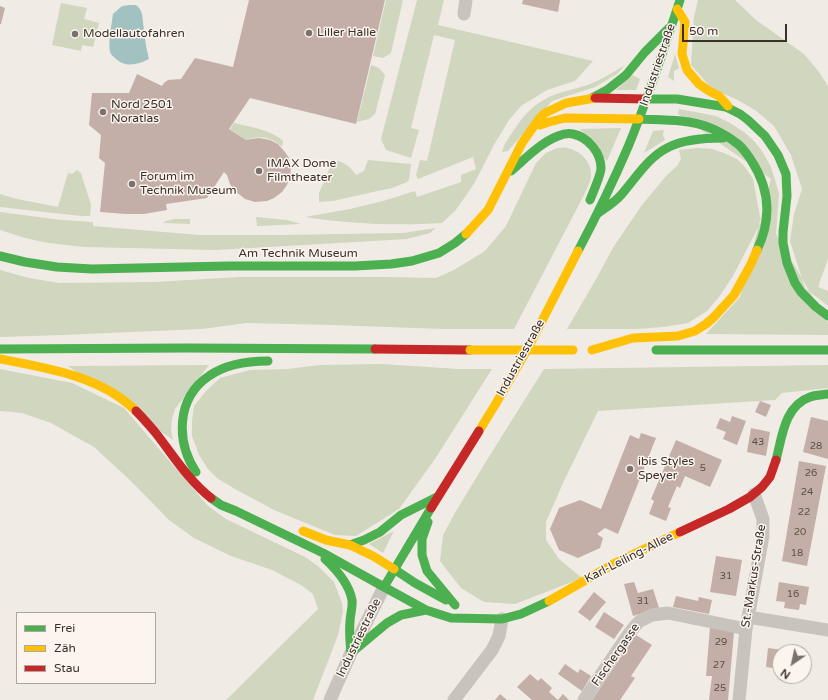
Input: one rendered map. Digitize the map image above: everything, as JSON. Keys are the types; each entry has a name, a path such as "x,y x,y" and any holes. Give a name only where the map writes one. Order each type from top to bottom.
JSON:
{"main road":[{"name":"Industriestraße","path":"384,587 437,497 495,406 527,350 597,214 639,119 679,5"},
{"path":"679,5 685,22 682,54 687,70 699,84 719,96 730,108 749,120 763,133 772,145 780,160 786,174 788,196 783,233 783,250 787,265 797,287 810,302 828,316"},
{"path":"591,98 607,90 626,75 645,52 673,24"},
{"name":"Am Technik Museum","path":"0,256 57,267 92,269 229,266 355,266 412,262 439,253 469,232 488,210 517,151 531,129 545,113 551,110 566,103 591,98 677,99 730,108"},
{"path":"531,129 550,121 569,117 690,122 708,127 736,142 746,153 757,170 764,188 767,203 767,219 763,238 734,295 714,318 695,331 678,336 633,338 582,350"},
{"path":"505,176 546,142 562,134 572,133 580,136 594,148 598,154 601,165 588,207"},
{"path":"597,214 620,196 650,160 664,149 672,145 694,139 730,138"},
{"path":"582,242 581,230 584,219"},
{"path":"0,349 185,348 623,350"},
{"path":"282,524 226,497 203,481 192,466 186,453 181,426 186,402 194,389 200,382 215,372 232,365 250,361 281,359 303,349"},
{"path":"647,350 828,350"},
{"path":"0,359 65,373 88,380 114,393 132,406 147,422 184,472 198,487 217,502 307,545 328,562 339,574 349,589 352,597 350,622 351,653"},
{"path":"754,494 764,485 773,469 784,424 788,414 796,404 807,398 828,394"},
{"name":"Karl-Leiling-Allee","path":"307,545 426,610 451,618 502,619 521,614 535,608 617,562 720,514 754,494"},
{"path":"350,545 380,532 402,516 437,497"},
{"path":"437,497 422,539 422,555 427,571 455,605"},
{"name":"Karl-Leiling-Allee","path":"297,529 326,540 350,545 374,556 415,583 463,609 485,618"},
{"path":"351,653 387,623 401,616 426,610"}],"street":[{"path":"464,14 466,0"},
{"name":"St.-Markus-Straße","path":"739,700 747,623 763,536 763,519 754,494"},
{"name":"Industriestraße","path":"330,700 351,653 384,587"},
{"name":"Fischergasse","path":"584,700 628,635 640,621 652,615 668,613 747,623 828,630"},
{"path":"454,700 492,650 500,636 502,619"}],"green space":[{"path":"386,0 403,0 391,53 383,58 373,56"},
{"path":"417,0 444,0 438,25 593,61 575,81 547,90 521,106 509,120 495,143 475,182 465,197 455,211 442,223 374,224 305,217 350,209 415,191 417,197 461,182 461,175 476,169 473,157 418,179 416,175 420,160 427,161 455,40 434,35 411,128 419,130 411,158 386,150 381,139"},
{"path":"698,0 735,0 756,20 804,54 828,86 828,259 818,287 828,291 828,306 805,288 790,241 794,214 802,189 791,155 774,126 755,110 736,99 712,89 691,65 694,17"},
{"name":"Modellautofahren","path":"61,3 87,8 84,19 99,23 93,47 82,45 81,51 52,45"},
{"path":"675,54 679,68 674,71 674,81 668,77"},
{"path":"371,65 379,68 385,75 375,114 369,119 357,122"},
{"path":"625,65 617,74 595,87 552,101 508,151 502,152 504,146 521,120 538,103 554,95 585,86"},
{"path":"632,75 640,79 636,90 616,90"},
{"path":"679,109 716,116 730,123 744,132 762,151 771,167 779,193 776,234 828,323 828,335 706,334 740,297 771,179 678,114"},
{"path":"234,123 274,134 283,141 282,147 270,139 260,137 246,140 230,129"},
{"path":"621,128 607,161 580,129"},
{"path":"664,130 663,135 665,140 644,153 653,131"},
{"path":"557,148 572,149 581,154 588,162 591,177 584,195 514,329 443,329 247,323 202,329 0,337 0,270 29,278 59,283 155,282 239,277 436,278 454,270 485,251 506,226 536,163 546,153"},
{"path":"697,148 712,149 724,153 737,159 745,167 753,179 761,222 733,276 719,297 707,311 688,323 637,329 567,329 614,246 642,205 666,176 677,166 681,159 679,150"},
{"path":"368,160 411,164 409,180 392,188 333,201 319,202 319,193 333,163 339,161 342,162 356,175 364,171"},
{"path":"77,170 81,173 91,205 90,216 0,207 0,194 58,207 68,173 72,174"},
{"path":"0,212 61,220 93,222 93,226 199,235 403,233 436,228 430,233 407,239 216,250 84,247 48,243 0,230"},
{"path":"256,217 287,220 301,224 257,226"},
{"path":"174,219 190,219 190,224 163,223"},
{"path":"381,364 459,369 492,369 435,459 399,509 356,536 335,535 274,510 217,478 208,469 199,455 192,436 194,406 207,390 220,378 250,370 288,369 320,365"},
{"path":"209,365 175,409 171,430 173,440 68,366"},
{"path":"828,365 828,388 782,393 775,400 598,411 546,522 546,540 559,559 582,578 515,604 484,602 461,588 440,561 443,535 456,511 544,369"},
{"path":"0,369 72,383 124,408 208,506 226,519 305,557 318,566 334,582 342,603 343,612 338,635 313,700 226,700 318,609 313,594 301,585 272,570 231,556 194,538 169,520 132,482 94,447 51,423 22,413 0,411"},
{"path":"394,531 383,553 369,544"}],"water":[{"path":"136,5 142,14 149,59 136,64 123,63 110,52 113,14 122,6"}],"building":[{"path":"249,0 385,0 356,124 250,98 229,129 246,140 259,138 270,140 278,144 285,152 289,158 291,168 287,185 282,192 267,201 255,202 245,199 235,191 224,172 207,198 166,204 167,210 144,214 100,212 105,163 99,158 101,135 89,125 92,93 129,93 137,74 162,86 168,80 181,79 195,58 233,67"},
{"path":"523,0 560,0 558,12 522,4"},
{"path":"0,6 5,8 1,24 0,24"},
{"path":"760,401 771,405 766,417 755,412"},
{"path":"732,416 746,421 737,445 723,439 726,432 716,428 720,418 730,422"},
{"path":"811,417 828,421 828,459 803,452"},
{"path":"751,428 770,432 766,456 747,452"},
{"name":"ibis Styles Speyer","path":"641,433 656,438 618,534 605,528 597,534 603,538 600,548 578,558 559,550 550,529 559,508 580,500 601,509 630,435 639,439"},
{"path":"676,440 722,460 710,487 685,476 680,488 677,486 668,507 671,508 666,521 649,514 654,501 651,499"},
{"path":"799,461 826,466 807,566 782,561"},
{"path":"716,556 742,560 736,596 710,592"},
{"path":"634,582 638,593 653,589 659,608 633,616 624,584"},
{"path":"779,582 809,587 806,605 800,604 799,610 784,608 785,602 776,601"},
{"path":"594,592 606,602 590,621 578,612"},
{"path":"676,596 698,601 699,597 712,600 709,614 673,607"},
{"path":"604,612 624,625 614,639 595,627"},
{"path":"710,627 734,632 728,700 709,700 712,676 706,676"},
{"path":"636,635 652,645 631,676 635,678 620,700 592,700"},
{"path":"768,648 772,649 772,668 766,667"},
{"path":"565,664 578,673 580,669 591,676 582,691 558,674"},
{"path":"530,674 538,681 541,678 552,688 549,692 558,700 532,700 517,687"},
{"path":"500,694 507,700 495,700"},
{"path":"563,694 569,700 558,700"}],"traffic: fast":[{"path":"578,251 628,147 649,92 680,0"},
{"path":"592,98 607,90 626,75 645,52 669,28"},
{"path":"646,99 677,99 726,107 740,114 765,136 778,155 786,174 787,196 783,243 787,263 795,283 801,292 816,307 828,316"},
{"path":"639,119 674,120 700,124 722,134 742,148 751,160 762,182 767,204 765,227 757,250"},
{"path":"511,171 551,139 566,134 579,136 584,138 593,146 600,162 600,175 590,200"},
{"path":"597,214 618,198 643,168 662,151 675,144 688,141 723,138"},
{"path":"0,256 57,267 92,269 229,266 355,266 412,261 439,253 466,234"},
{"path":"0,349 375,349"},
{"path":"656,350 828,350"},
{"path":"196,472 189,460 183,434 185,408 190,396 198,385 216,372 230,366 268,361"},
{"path":"776,460 789,415 801,401 816,395 828,394"},
{"path":"350,545 380,532 401,515 437,497"},
{"path":"211,498 221,505 323,553 384,587"},
{"path":"431,508 384,587 426,610 451,618 502,619 521,614 549,601"},
{"path":"428,522 422,539 422,555 427,571 455,605"},
{"path":"325,559 342,578 348,588 352,600 350,619 351,653"},
{"path":"394,569 415,583 446,600"},
{"path":"351,653 387,623 401,615 426,610"}],"traffic: slow":[{"path":"677,9 685,22 682,54 687,70 699,84 719,96 728,106"},
{"path":"466,234 488,210 522,143 539,119 545,113 566,103 595,98"},
{"path":"540,125 565,118 639,119"},
{"path":"592,350 633,338 678,336 695,331 714,317 734,295 757,250"},
{"path":"479,431 527,350 578,251"},
{"path":"470,350 573,350"},
{"path":"0,359 72,375 107,389 136,411"},
{"path":"303,531 326,540 350,545 373,556 394,569"},
{"path":"549,601 617,562 680,532"}],"traffic: jam":[{"path":"595,98 646,99"},
{"path":"375,349 470,350"},
{"path":"136,411 155,432 181,467 211,498"},
{"path":"431,508 479,431"},
{"path":"680,532 729,509 750,497 762,487 770,477 776,460"}],"place":[{"name":"Liller Halle","path":"309,33"},
{"name":"Modellautofahren","path":"75,34"},
{"name":"Nord 2501 Noratlas","path":"103,112"},
{"name":"IMAX Dome Filmtheater","path":"259,171"},
{"name":"Forum im Technik Museum","path":"132,184"},
{"name":"ibis Styles Speyer","path":"630,469"}]}
